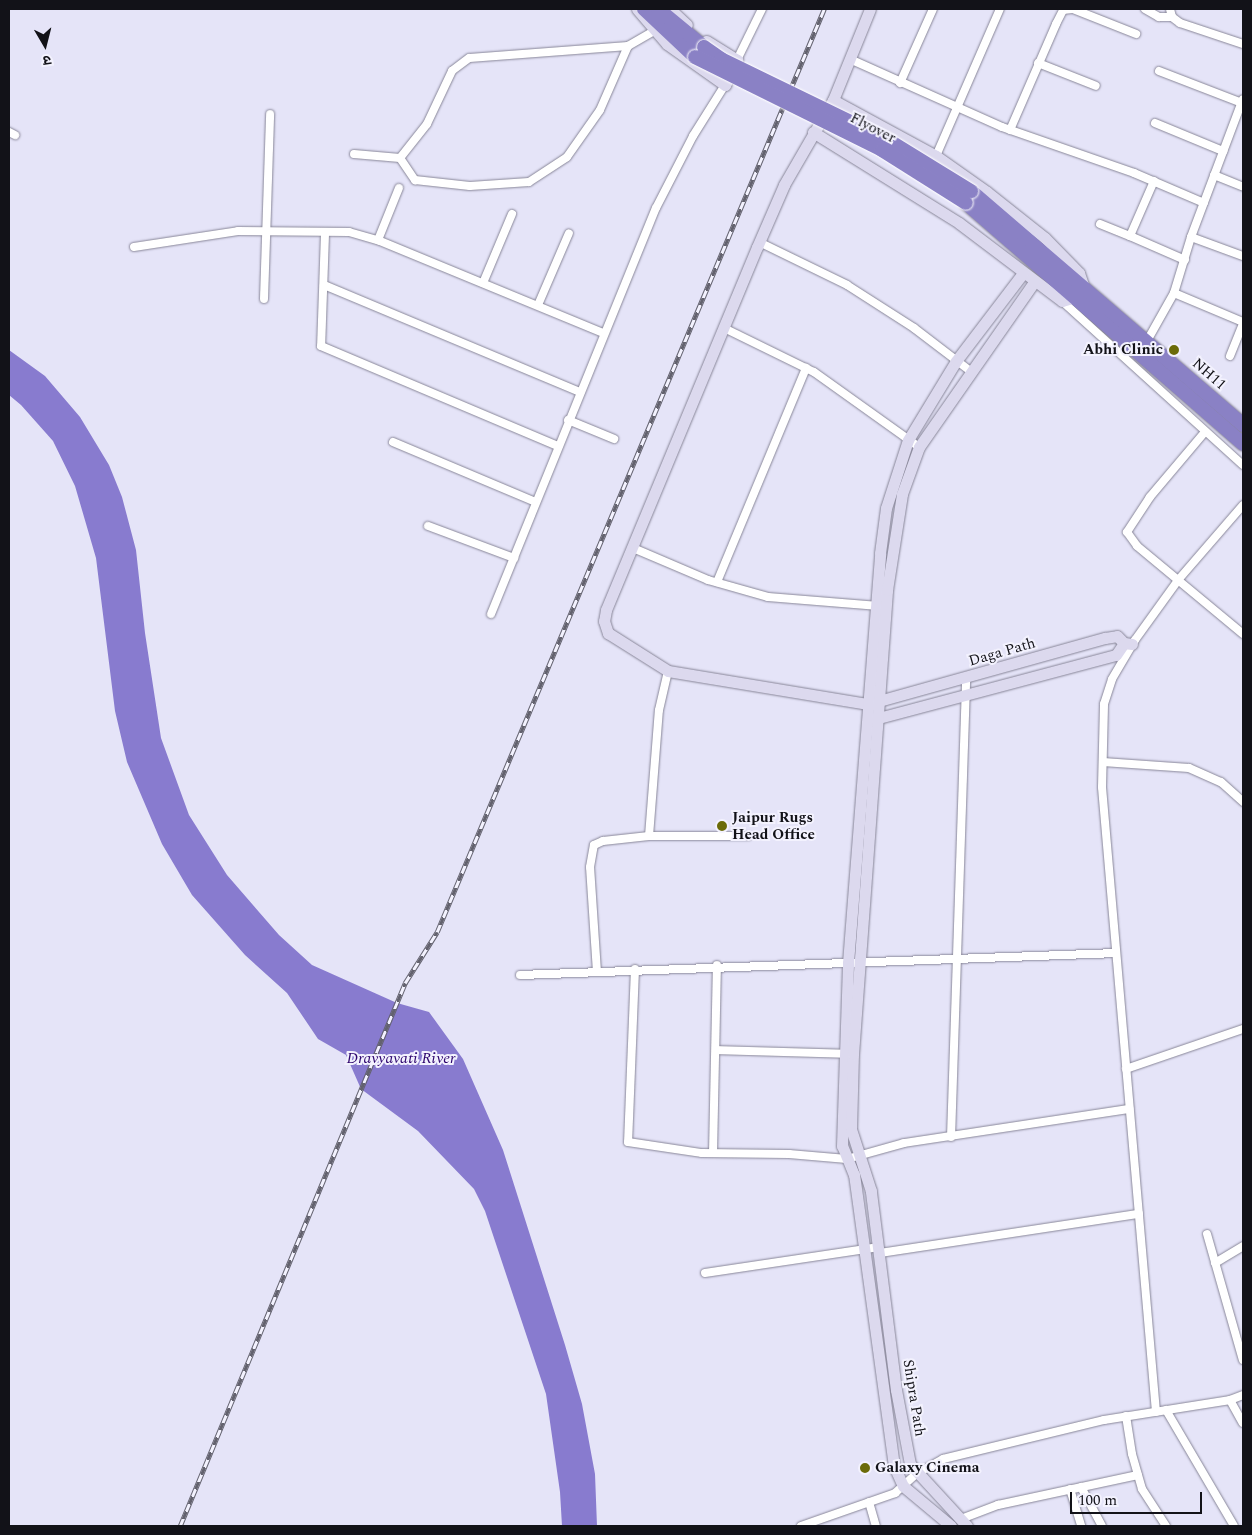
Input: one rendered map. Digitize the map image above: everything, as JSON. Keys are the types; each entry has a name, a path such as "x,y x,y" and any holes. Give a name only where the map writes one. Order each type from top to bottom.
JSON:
{"highway":[{"name":"Flyover","path":"644,9 695,57 716,70 882,150 969,197"},
{"name":"Flyover","path":"658,9 721,59 886,139 969,197 1074,296"},
{"name":"NH11","path":"1074,296 1147,341 1243,424"},
{"path":"1074,296 1243,444"}],"street":[{"path":"637,9 654,31 696,67 725,85"},
{"path":"670,9 710,44 737,60"},
{"path":"752,9 758,17"},
{"path":"491,614 603,333 656,208 693,136 725,85 762,9"},
{"path":"870,9 852,60 833,100 784,185 759,242 606,610 604,621 608,633 668,671 872,704"},
{"path":"900,83 933,9"},
{"path":"936,156 1000,9"},
{"path":"1010,130 1063,10 1072,9 1136,34"},
{"path":"1145,9 1159,17 1172,17 1243,44"},
{"path":"1170,9 1172,17"},
{"path":"400,158 427,124 452,71 469,58 628,46 654,31"},
{"path":"696,67 710,44"},
{"path":"400,158 415,180 470,186 529,182 567,157 600,110 628,46"},
{"path":"852,60 958,109 1010,130 1154,182 1204,203"},
{"path":"1038,63 1096,86"},
{"path":"1147,341 1174,294 1191,238 1242,101 1159,71"},
{"path":"833,100 936,156 1044,238 1080,273 1074,296"},
{"path":"264,299 270,114"},
{"path":"1155,123 1223,151"},
{"path":"813,132 959,223 1034,282 1074,296 1204,433 1243,465"},
{"path":"354,154 400,158"},
{"path":"1214,175 1243,187"},
{"path":"1130,236 1154,182"},
{"path":"378,240 399,188"},
{"path":"483,283 512,214"},
{"path":"1100,224 1185,260"},
{"path":"134,247 238,231 325,234 349,232 378,240 603,333"},
{"path":"538,305 569,233"},
{"path":"325,234 321,346 558,446"},
{"path":"1191,238 1243,256"},
{"path":"759,242 847,285 914,328 969,370"},
{"path":"1023,273 956,361 908,440 886,508 881,606 872,704 848,1054 854,1176 894,1466 903,1486 959,1524 998,1505 1138,1475"},
{"path":"881,606 902,494 918,447 969,370 1034,282"},
{"path":"324,284 580,392"},
{"path":"1174,294 1243,323 1230,356"},
{"path":"724,328 806,368 918,447"},
{"path":"717,582 806,368"},
{"path":"568,420 614,439"},
{"path":"1204,433 1150,497 1127,532 1137,546 1243,634"},
{"path":"393,442 536,502"},
{"path":"872,720 1116,655 1128,644 1179,579 1243,505"},
{"path":"428,526 514,558"},
{"path":"632,548 717,582 768,597 881,606"},
{"name":"Daga Path","path":"872,704 1111,637 1117,636 1128,644"},
{"path":"1128,644 1112,679 1104,704 1103,762 1116,953 1156,1412"},
{"path":"650,836 659,710 668,671"},
{"path":"951,1137 959,959 966,678"},
{"path":"1103,762 1189,768 1221,782 1243,802"},
{"path":"597,972 590,867 594,845 603,841 650,836 748,836"},
{"path":"520,975 717,965 854,963 1116,953"},
{"path":"713,1153 717,1050 717,965"},
{"path":"635,969 628,1142 713,1153 789,1154 853,1159 904,1143 1130,1109"},
{"path":"1126,1069 1243,1029"},
{"path":"717,1050 848,1054"},
{"name":"Shipra Path","path":"853,1159 871,1191 880,1250 896,1390 910,1464 916,1474 959,1524"},
{"path":"705,1273 864,1249 880,1250 1139,1214"},
{"path":"1207,1234 1243,1360"},
{"path":"1215,1263 1243,1246"},
{"path":"801,1526 895,1493 916,1474 943,1459 1126,1416 1230,1400 1243,1394"},
{"path":"1230,1400 1243,1423"},
{"path":"1166,1410 1234,1526"},
{"path":"1126,1416 1142,1489 1166,1526"},
{"path":"1081,1487 1102,1526"},
{"path":"1070,1489 1081,1526"},
{"path":"869,1502 876,1526"}],"water":[{"name":"Dravyavati River","path":"9,350 45,376 80,417 109,465 122,497 136,550 145,633 161,738 189,815 227,875 279,935 312,965 397,1003 429,1012 463,1059 503,1150 582,1404 595,1474 597,1526 562,1526 560,1492 546,1394 485,1211 474,1189 418,1131 361,1089 346,1055 318,1039 287,993 245,955 192,895 162,844 127,762 115,711 96,558 75,486 53,441 21,405 9,395"}],"railway":[{"path":"180,1526 405,983 437,932 824,9"}],"place":[{"name":"Abhi Clinic","path":"1174,350"},
{"name":"Jaipur Rugs Head Office","path":"722,826"},
{"name":"Galaxy Cinema","path":"865,1468"}]}
